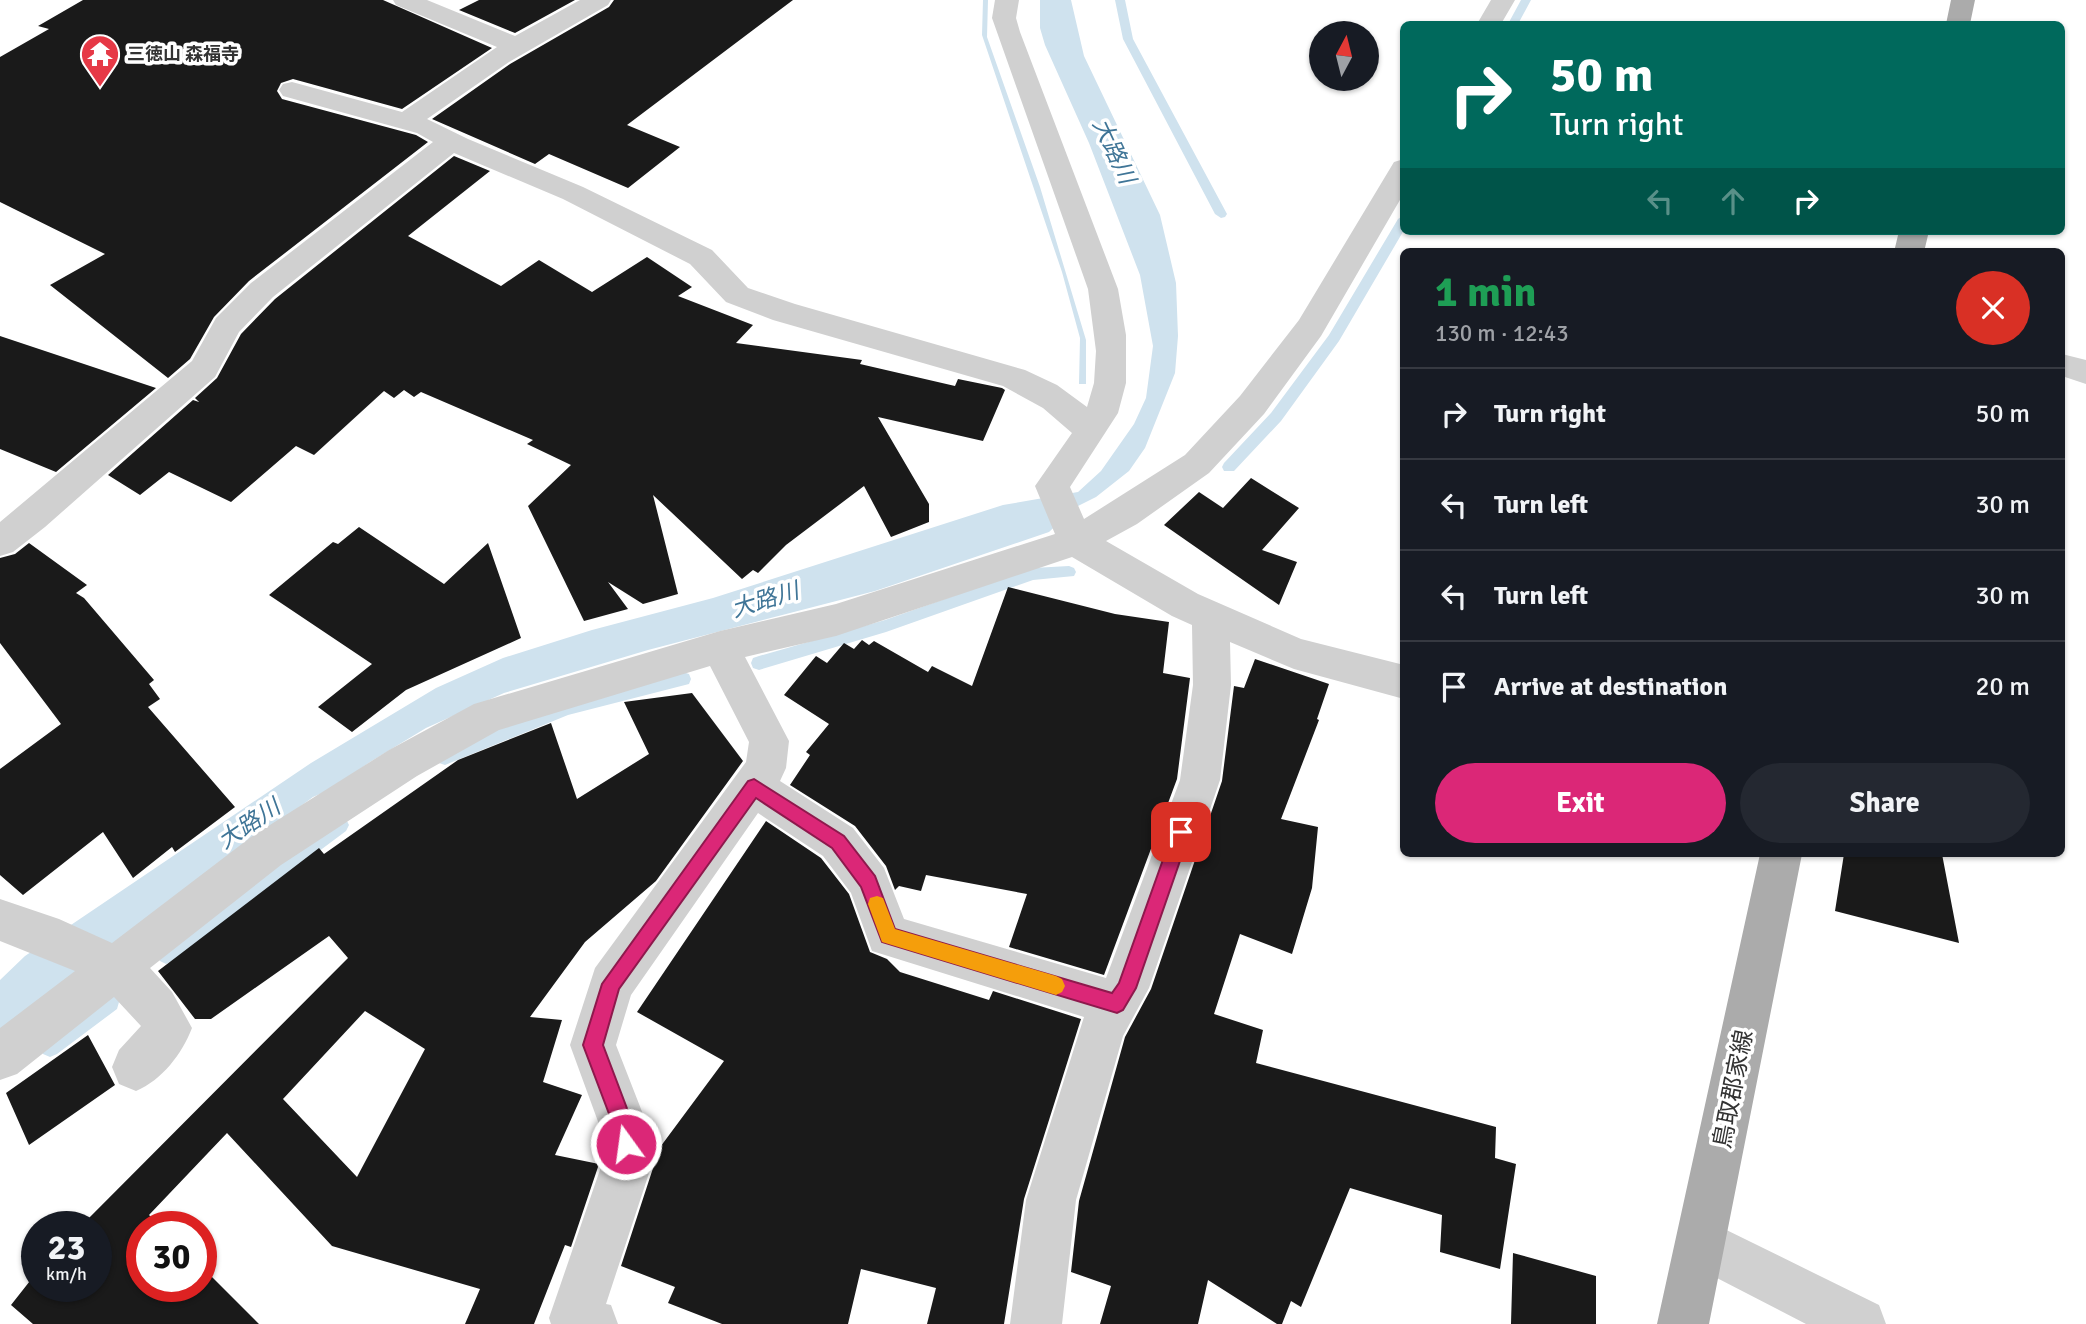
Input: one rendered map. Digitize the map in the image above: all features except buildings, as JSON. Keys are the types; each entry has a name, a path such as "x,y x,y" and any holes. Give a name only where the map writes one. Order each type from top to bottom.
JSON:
{"main road":[{"path":"1959,21 1963,0"},
{"name":"鳥取郡家線","path":"1683,1324 1780,857"}],"street":[{"path":"405,0 515,45"},
{"path":"407,121 467,75 515,45 599,0"},
{"path":"1007,0 1004,18 1007,32 1103,289 1112,333 1110,373 1102,411 1052,486 1074,534 1185,605 1294,653 1400,681"},
{"path":"1491,21 1503,0"},
{"path":"292,90 427,127 451,142 573,193 672,241 701,257 737,295 784,312 1014,378 1044,391 1069,409 1090,430"},
{"path":"0,542 204,369 227,326 262,290 451,142"},
{"path":"0,1057 266,851 403,763 488,716 720,647 836,620 1124,514 1197,464 1252,405 1310,328 1400,175"},
{"path":"2065,366 2086,372"},
{"path":"1035,1324 1051,1200 1103,1026 1126,988 1200,780 1212,685 1211,616"},
{"path":"592,1324 575,1318 628,1161 624,1127 593,1045 600,1017 611,984 766,768 769,741 720,647"},
{"path":"754,787 838,842 869,882 888,936 1117,1004"},
{"path":"0,920 44,935 115,969 148,997 169,1028 136,1068"},
{"path":"1702,1243 1860,1324"}],"water":[{"path":"983,0 988,0 987,37 1040,187 1086,340 1086,384 1079,384 1080,338 1062,272 982,35"},
{"name":"大路川","path":"1040,0 1071,0 1084,56 1160,215 1176,283 1178,336 1175,373 1145,448 1129,471 1096,497 1076,507 1049,532 875,591 648,650 504,693 426,728 331,789 313,797 236,854 0,1043 0,980 25,956 311,763 436,688 503,658 592,630 713,598 1003,505 1078,492 1101,471 1134,424 1146,398 1153,346 1140,275 1089,143 1045,45 1040,28"}],"waterway":[{"path":"1120,0 1128,39 1221,214"},
{"path":"1515,21 1526,0"},
{"path":"1229,467 1276,417 1334,338 1400,226"},
{"path":"759,663 886,626 1033,574 1069,572"},
{"path":"445,758 566,708 683,679"},
{"path":"166,955 340,825"},
{"path":"50,1047 110,1002"}],"slow traffic":[{"path":"877,904 888,936 1056,986"}],"place":[{"name":"三徳山 森福寺","path":"100,88"}],"route":[{"path":"626,1144 624,1127 593,1045 611,984 754,787 838,842 869,882 888,936 1117,1004 1126,988 1181,832"}]}
